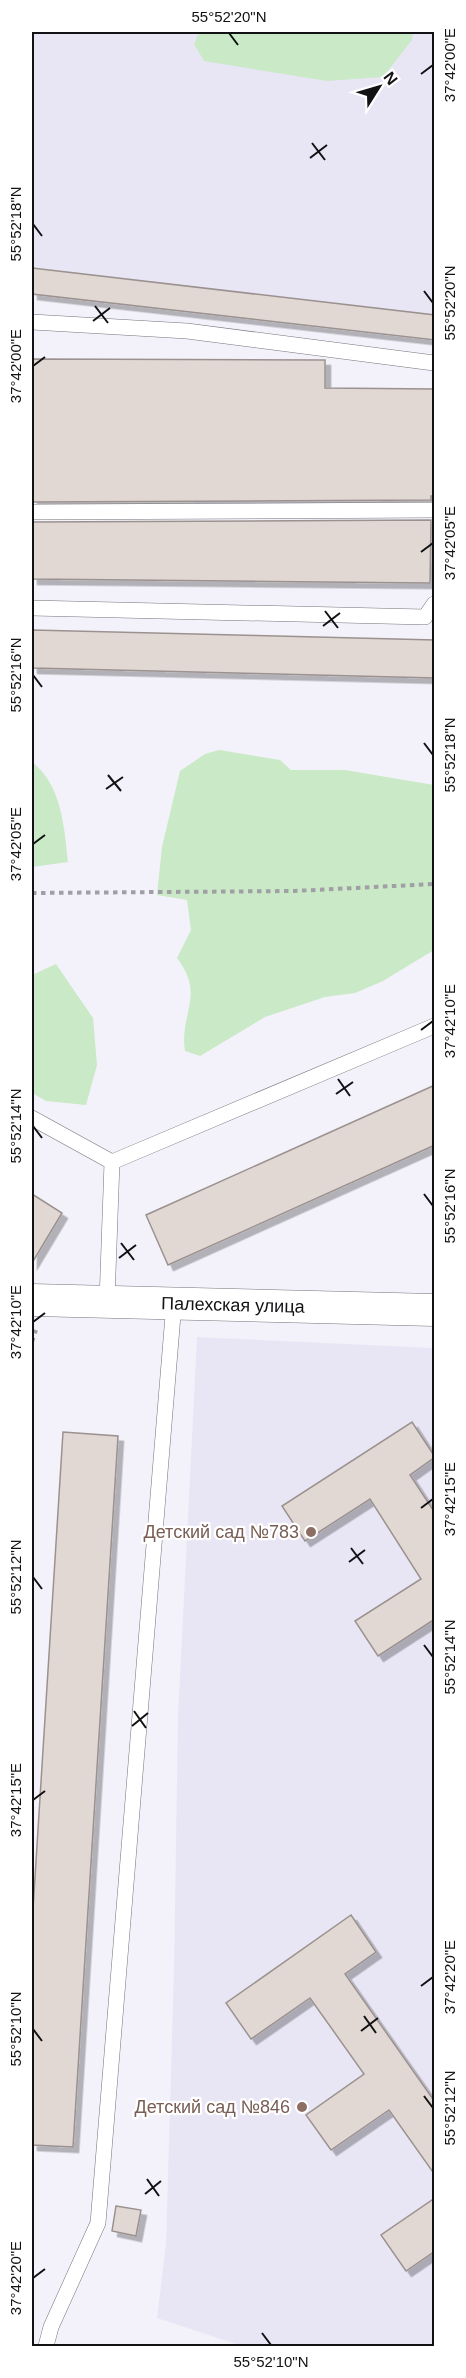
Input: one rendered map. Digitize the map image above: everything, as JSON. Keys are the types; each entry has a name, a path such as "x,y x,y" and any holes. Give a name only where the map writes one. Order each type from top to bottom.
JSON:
{"street":[{"name":"Палехская улица","path":"32,1300 435,1310"}],"lane":[{"path":"32,322 187,332 435,363"},
{"path":"32,512 435,510"},
{"path":"32,608 425,617 435,604"},
{"path":"112,1162 435,1026"},
{"path":"32,1118 112,1162"},
{"path":"107,1301 112,1162"},
{"path":"46,2346 51,2327 98,2223 174,1303"}],"path":[{"path":"32,893 294,891 435,884"}],"shaded area":[{"path":"32,32 434,32 434,315 32,268"},
{"path":"197,1337 434,1348 434,2346 242,2346 157,2318 166,2244 178,1716"}],"green space":[{"path":"199,32 413,32 412,40 383,77 327,81 204,61 194,44"},
{"path":"219,750 280,760 291,770 345,770 434,785 434,950 383,981 355,993 325,997 265,1017 200,1056 185,1051 185,1026 191,994 190,983 177,958 191,930 187,900 157,895 162,847 180,771 205,754"},
{"path":"32,762 50,782 56,795 63,821 68,862 32,867"},
{"path":"56,964 93,1018 97,1065 86,1105 46,1101 32,1093 32,975"}],"building":[{"path":"32,268 435,315 435,340 32,294"},
{"path":"32,359 325,360 325,388 435,389 435,496 431,496 431,500 32,502"},
{"path":"431,520 430,583 32,579 32,522"},
{"path":"32,630 435,640 435,678 32,668"},
{"path":"435,1085 435,1145 168,1265 146,1215"},
{"path":"32,1194 62,1213 32,1263"},
{"path":"412,1422 435,1457 410,1475 435,1513 435,1619 378,1656 355,1621 421,1579 370,1499 305,1541 282,1506"},
{"path":"63,1432 118,1436 73,2147 32,2145 32,1925"},
{"path":"351,1915 376,1952 345,1974 435,2102 435,2175 389,2110 331,2150 306,2115 364,2074 310,1998 251,2039 226,2003"},
{"path":"435,2198 435,2251 406,2271 381,2235"},
{"path":"116,2206 141,2210 136,2236 112,2231"}],"place":[{"name":"Детский сад №783","path":"311,1532"},
{"name":"Детский сад №846","path":"302,2107"}]}
